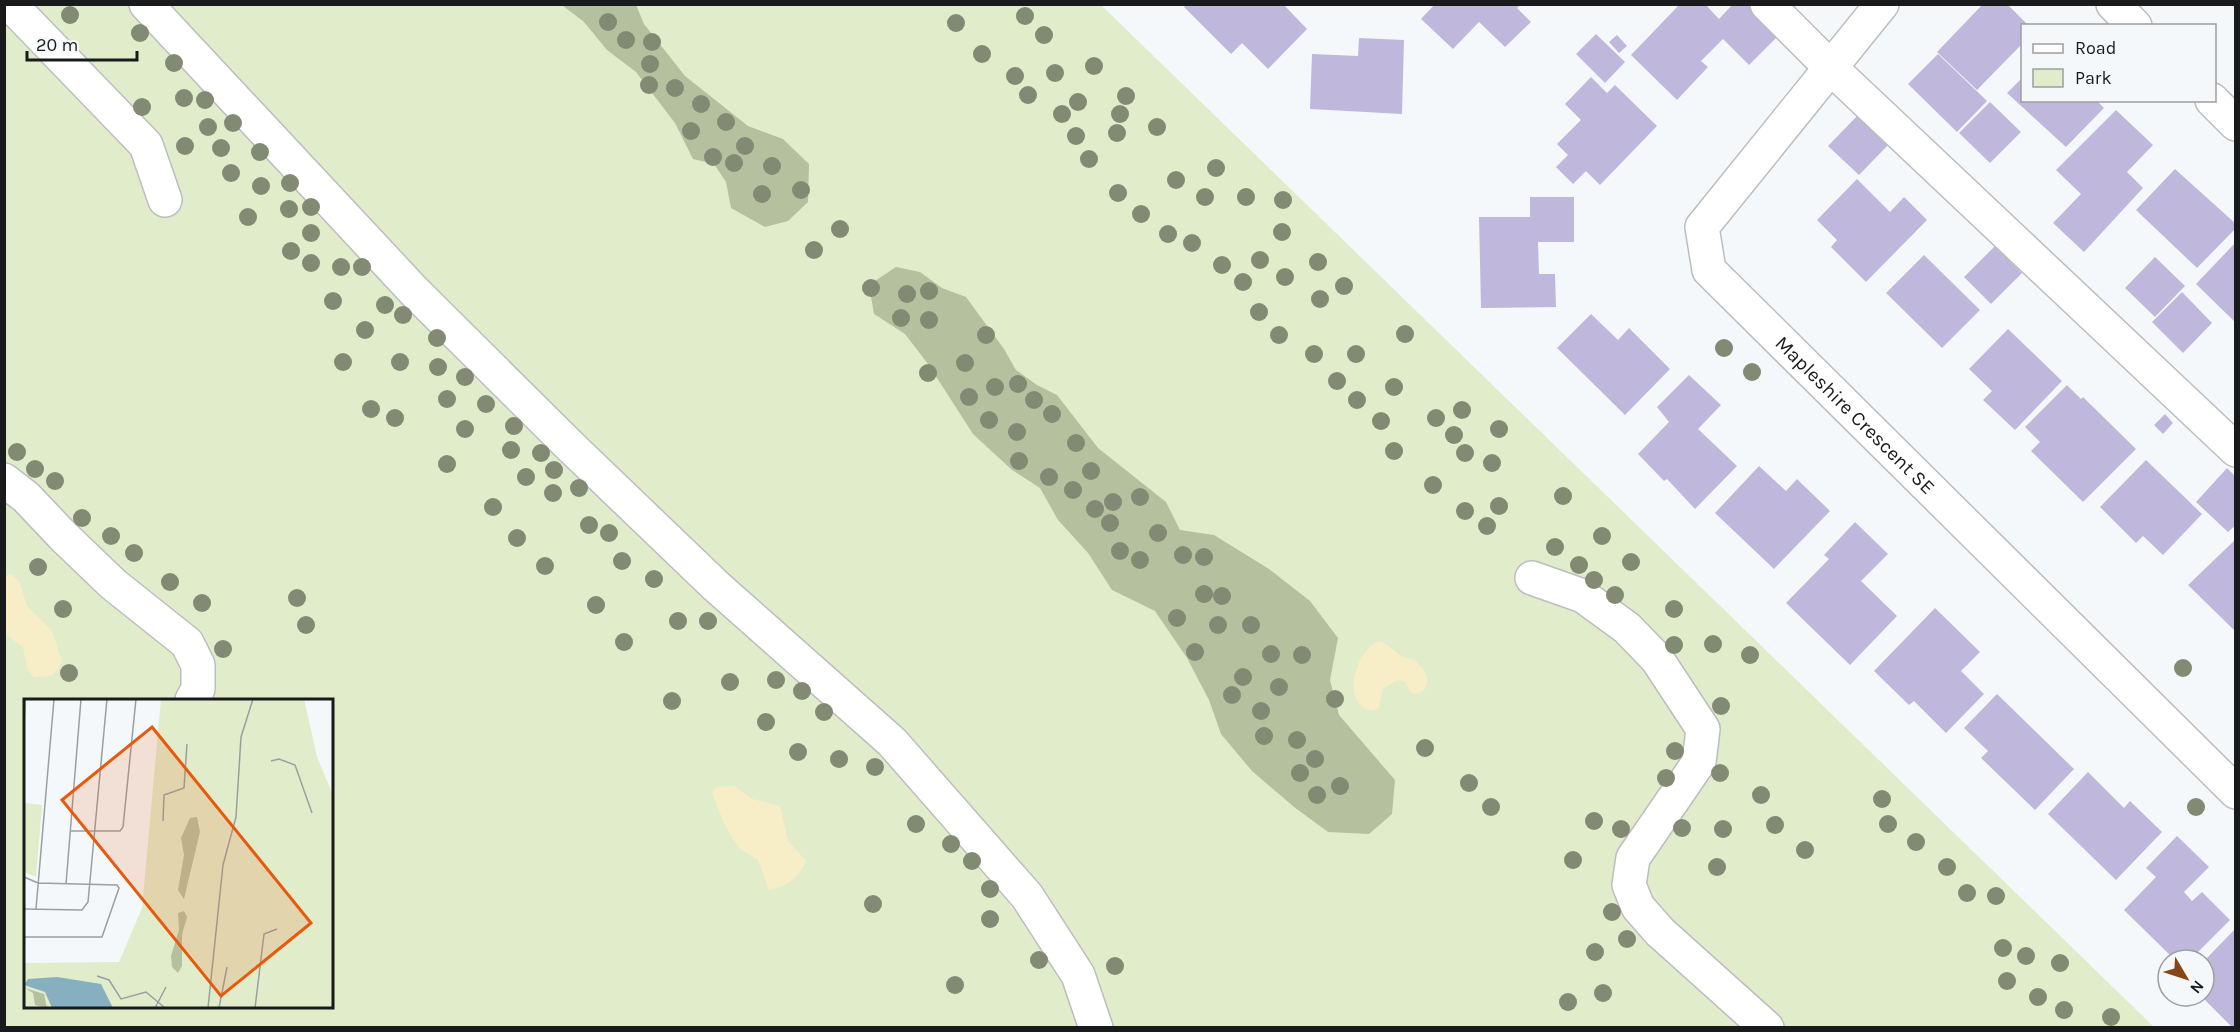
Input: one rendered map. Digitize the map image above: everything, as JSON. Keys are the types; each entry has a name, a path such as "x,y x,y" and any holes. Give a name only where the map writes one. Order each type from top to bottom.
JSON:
{"street":[{"path":"10,4 146,145 165,200"},
{"path":"146,4 413,290 569,446 716,586 892,742 1027,896 1078,975 1096,1028"},
{"path":"1767,4 1832,69 2235,450"},
{"name":"Mapleshire Crescent SE","path":"1882,4 1832,69 1702,227 1709,270 2235,792"},
{"path":"2113,4 2133,24"},
{"path":"2214,102 2235,123"},
{"path":"4,480 26,497 114,584 187,643 198,665 198,689 193,699"},
{"path":"1532,578 1583,596 1627,628 1657,658 1703,729 1699,762 1633,858 1629,885 1638,907 1660,932 1767,1028"}],"green space":[{"path":"5,4 1101,5 2154,1027 5,1028"},
{"path":"562,5 636,5 644,24 685,76 748,126 783,139 809,164 808,202 788,221 765,227 731,208 726,182 714,164 693,159 675,123 636,72 607,50 584,22"},
{"path":"896,267 920,272 942,288 966,297 1004,349 1016,370 1037,385 1057,395 1098,448 1166,502 1180,530 1214,535 1269,569 1310,601 1338,638 1330,680 1339,715 1395,780 1392,814 1369,834 1328,832 1252,771 1221,734 1209,700 1187,658 1155,611 1112,590 1088,553 1058,520 1040,488 1012,470 973,434 928,364 905,334 874,314 869,285"}],"sand":[{"path":"11,574 19,581 27,606 52,631 62,661 51,676 34,677 27,669 23,647 9,637 5,629 5,576"},
{"path":"1379,641 1403,657 1415,661 1422,668 1427,683 1420,693 1414,694 1405,682 1397,680 1383,689 1379,708 1373,711 1362,707 1356,699 1355,676 1364,654"},
{"path":"734,786 752,799 780,806 788,841 806,861 799,873 787,884 769,890 758,860 739,848 731,836 712,793 716,787"}],"building":[{"path":"1187,4 1283,4 1307,29 1268,69 1242,43 1231,54 1184,7"},
{"path":"1435,4 1521,4 1517,8 1531,22 1505,47 1479,22 1453,49 1421,19"},
{"path":"1680,4 1705,4 1719,19 1733,4 1750,4 1780,34 1749,65 1723,39 1701,61 1708,67 1677,100 1631,55"},
{"path":"1983,4 2007,4 2027,24 2021,24 2021,45 1977,90 1937,52"},
{"path":"1596,34 1625,62 1605,83 1576,54"},
{"path":"1617,35 1627,46 1619,53 1609,42"},
{"path":"1359,38 1404,40 1402,114 1310,109 1312,54 1358,56"},
{"path":"1938,54 1987,101 1957,132 1908,84"},
{"path":"1591,77 1607,93 1615,85 1657,126 1600,185 1586,171 1573,184 1556,167 1568,155 1557,144 1581,120 1565,104"},
{"path":"2021,79 2021,102 2098,102 2104,108 2066,147 2007,93"},
{"path":"1990,102 2021,132 1990,163 1959,133"},
{"path":"2116,110 2153,145 2127,172 2143,188 2084,252 2053,223 2081,194 2056,170"},
{"path":"1859,114 1890,143 1859,175 1828,146"},
{"path":"2175,169 2236,224 2236,228 2197,268 2136,210"},
{"path":"1857,179 1890,212 1904,197 1927,220 1866,282 1831,247 1837,240 1817,220"},
{"path":"1530,197 1574,197 1574,242 1538,242 1539,274 1555,274 1556,307 1481,308 1479,217 1530,217"},
{"path":"2236,242 2236,323 2196,284"},
{"path":"1995,246 2022,273 1991,304 1964,277"},
{"path":"1924,255 1980,310 1942,348 1886,293"},
{"path":"2155,257 2185,286 2155,317 2125,288"},
{"path":"2182,292 2212,323 2183,353 2152,322"},
{"path":"1591,314 1618,340 1629,328 1670,369 1625,415 1557,348"},
{"path":"2008,329 2062,381 2015,430 1983,400 1992,391 1969,369"},
{"path":"1689,375 1721,405 1698,429 1737,466 1695,509 1667,479 1664,481 1638,454 1669,422 1657,407"},
{"path":"2067,385 2081,399 2083,397 2136,449 2083,502 2031,451 2040,442 2025,427"},
{"path":"2165,414 2173,423 2163,434 2154,425"},
{"path":"2146,460 2202,514 2163,555 2143,536 2136,543 2100,507"},
{"path":"1759,466 1786,491 1797,479 1830,511 1774,569 1715,513"},
{"path":"2227,468 2236,477 2236,525 2228,532 2196,502"},
{"path":"1855,522 1888,554 1861,581 1897,616 1850,665 1786,603 1829,559 1824,555"},
{"path":"2236,539 2236,632 2188,585"},
{"path":"1935,608 1980,652 1961,671 1984,694 1946,733 1914,701 1909,705 1874,671"},
{"path":"1997,694 2074,769 2035,810 1981,758 1988,751 1964,728"},
{"path":"2088,772 2124,808 2130,801 2162,832 2116,880 2048,814"},
{"path":"2177,836 2209,867 2184,892 2192,901 2202,892 2230,920 2202,948 2163,948 2124,910 2156,877 2146,868"},
{"path":"2236,928 2236,1028 2233,1028 2213,1008 2216,1008 2216,949"}]}
